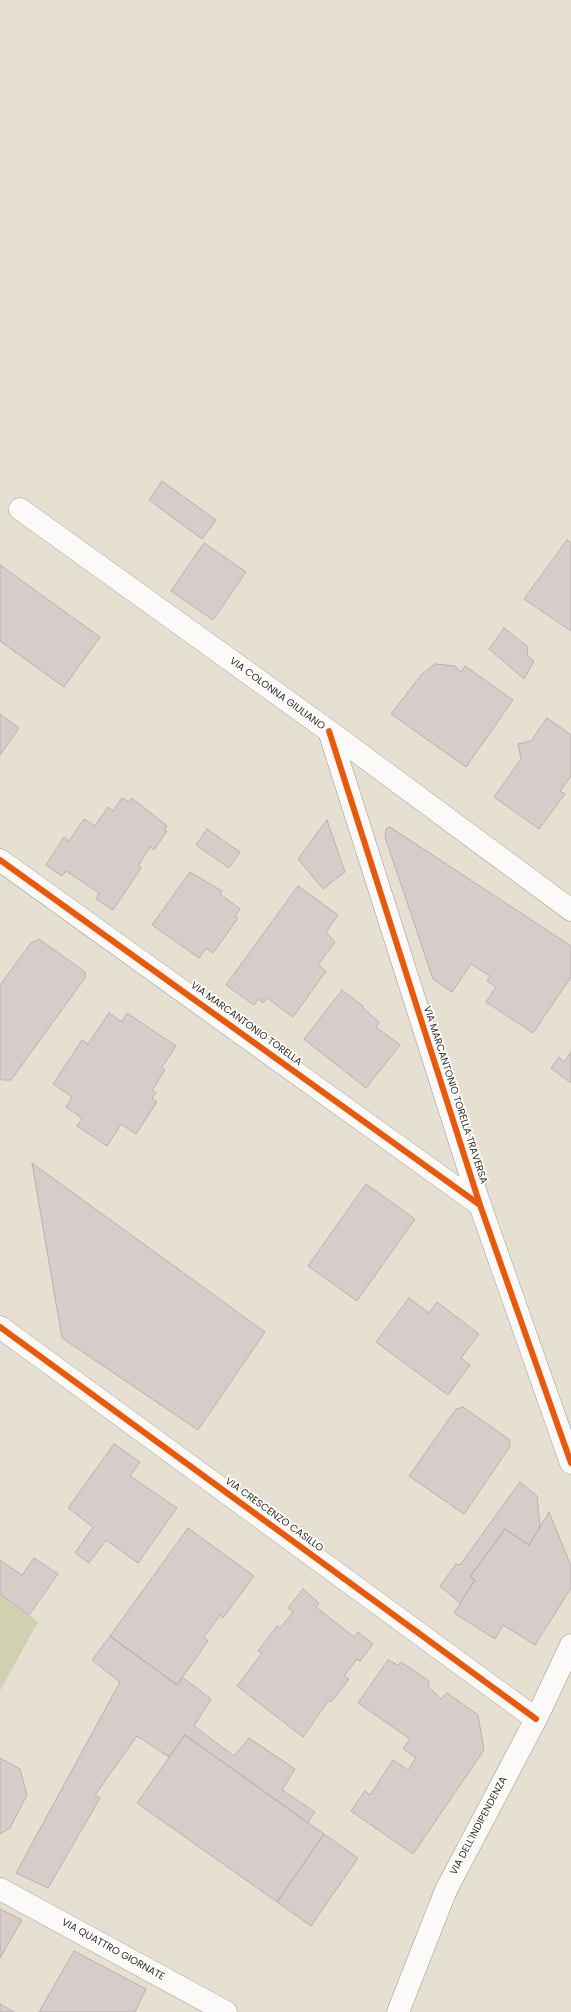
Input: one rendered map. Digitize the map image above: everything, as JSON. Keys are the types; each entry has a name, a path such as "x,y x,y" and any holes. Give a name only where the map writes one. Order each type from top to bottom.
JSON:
{"street":[{"name":"VIA COLONNA GIULIANO","path":"20,509 329,731 571,910"},
{"name":"VIA MARCANTONIO TORELLA TRAVERSA","path":"329,731 480,1205 571,1463"},
{"name":"VIA MARCANTONIO TORELLA","path":"0,860 480,1205"},
{"name":"VIA CRESCENZO CASILLO","path":"0,1327 536,1719"},
{"name":"VIA DELL'INDIPENDENZA","path":"398,2012 446,1890 536,1719 571,1645"},
{"name":"VIA QUATTRO GIORNATE","path":"0,1888 226,2012"}],"green space":[{"path":"0,1594 38,1622 0,1691"}],"building":[{"path":"162,481 216,520 202,539 149,500"},
{"path":"567,540 571,543 571,631 524,599"},
{"path":"204,543 246,572 213,620 171,591"},
{"path":"0,565 100,637 64,687 0,641"},
{"path":"504,628 528,647 527,655 534,661 524,679 489,649"},
{"path":"435,664 455,666 461,672 465,666 513,700 466,767 391,714 421,675"},
{"path":"0,714 19,728 0,755"},
{"path":"547,718 571,735 571,776 560,791 565,794 539,829 494,797 521,759 518,744 531,741"},
{"path":"122,798 129,802 132,798 167,826 164,830 167,831 154,850 150,847 138,866 141,868 113,910 96,899 99,893 66,871 62,876 46,865 64,837 69,841 84,819 95,826 108,807 113,811"},
{"path":"327,820 345,872 323,889 298,859"},
{"path":"390,827 571,946 571,977 533,1033 486,1002 496,987 487,981 490,976 471,964 452,992 433,979 385,837 386,829"},
{"path":"207,829 240,852 229,868 196,845"},
{"path":"190,872 222,891 220,894 240,909 235,916 238,918 213,953 206,948 199,958 152,925"},
{"path":"298,886 338,915 326,932 335,942 318,965 326,971 293,1017 267,998 263,1003 258,999 254,1005 226,985"},
{"path":"39,939 85,972 85,978 11,1080 2,1080 0,1078 0,985 31,943"},
{"path":"342,990 363,1006 363,1008 379,1022 376,1027 400,1045 366,1088 304,1039"},
{"path":"109,1013 122,1022 127,1013 176,1046 162,1067 165,1070 152,1090 156,1093 152,1098 157,1102 136,1134 121,1124 107,1146 77,1126 82,1118 66,1107 72,1097 53,1084 82,1040 88,1044"},
{"path":"571,1052 571,1083 551,1068 559,1057 564,1062"},
{"path":"32,1163 265,1332 198,1430 62,1338"},
{"path":"366,1184 415,1219 357,1301 308,1266"},
{"path":"409,1298 429,1313 437,1302 479,1334 461,1358 470,1365 448,1395 376,1342"},
{"path":"463,1407 510,1440 509,1448 464,1514 409,1476 456,1409"},
{"path":"114,1444 140,1462 130,1476 177,1508 138,1563 106,1540 89,1563 75,1553 93,1527 68,1508"},
{"path":"520,1482 537,1496 540,1527 529,1545 505,1529 470,1577 475,1580 460,1603 440,1586 456,1564 460,1565"},
{"path":"549,1512 571,1566 571,1588 535,1645 503,1625 495,1639 454,1613 475,1580 470,1577 505,1529 529,1545"},
{"path":"188,1528 254,1576 223,1618 220,1615 204,1637 208,1641 177,1685 110,1636"},
{"path":"34,1558 58,1574 29,1615 0,1594 0,1560 22,1575"},
{"path":"303,1589 319,1603 316,1607 354,1637 358,1632 373,1644 360,1661 357,1659 344,1676 349,1679 331,1702 329,1700 303,1737 237,1686 262,1653 258,1651 277,1626 280,1628 293,1612 288,1608"},
{"path":"110,1636 177,1685 182,1677 211,1699 194,1726 234,1756 249,1738 295,1769 282,1790 315,1812 308,1823 185,1735 169,1757 137,1736 95,1795 100,1798 48,1888 16,1873 120,1682 92,1660"},
{"path":"388,1660 398,1665 401,1662 429,1681 428,1686 441,1699 447,1693 478,1715 484,1750 413,1854 351,1811 365,1791 370,1795 393,1760 408,1770 416,1758 403,1749 410,1739 358,1703"},
{"path":"185,1735 324,1834 277,1902 137,1803"},
{"path":"0,1758 20,1769 27,1795 10,1828 0,1834"},
{"path":"324,1834 358,1858 311,1926 277,1902"},
{"path":"0,1909 22,1920 0,1958"},
{"path":"74,1951 146,1989 135,2012 39,2012"},
{"path":"0,2004 14,2012 0,2012"}],"cycle path":[{"path":"329,731 480,1205 571,1463"},
{"path":"0,860 480,1205"},
{"path":"0,1327 536,1719"}]}
